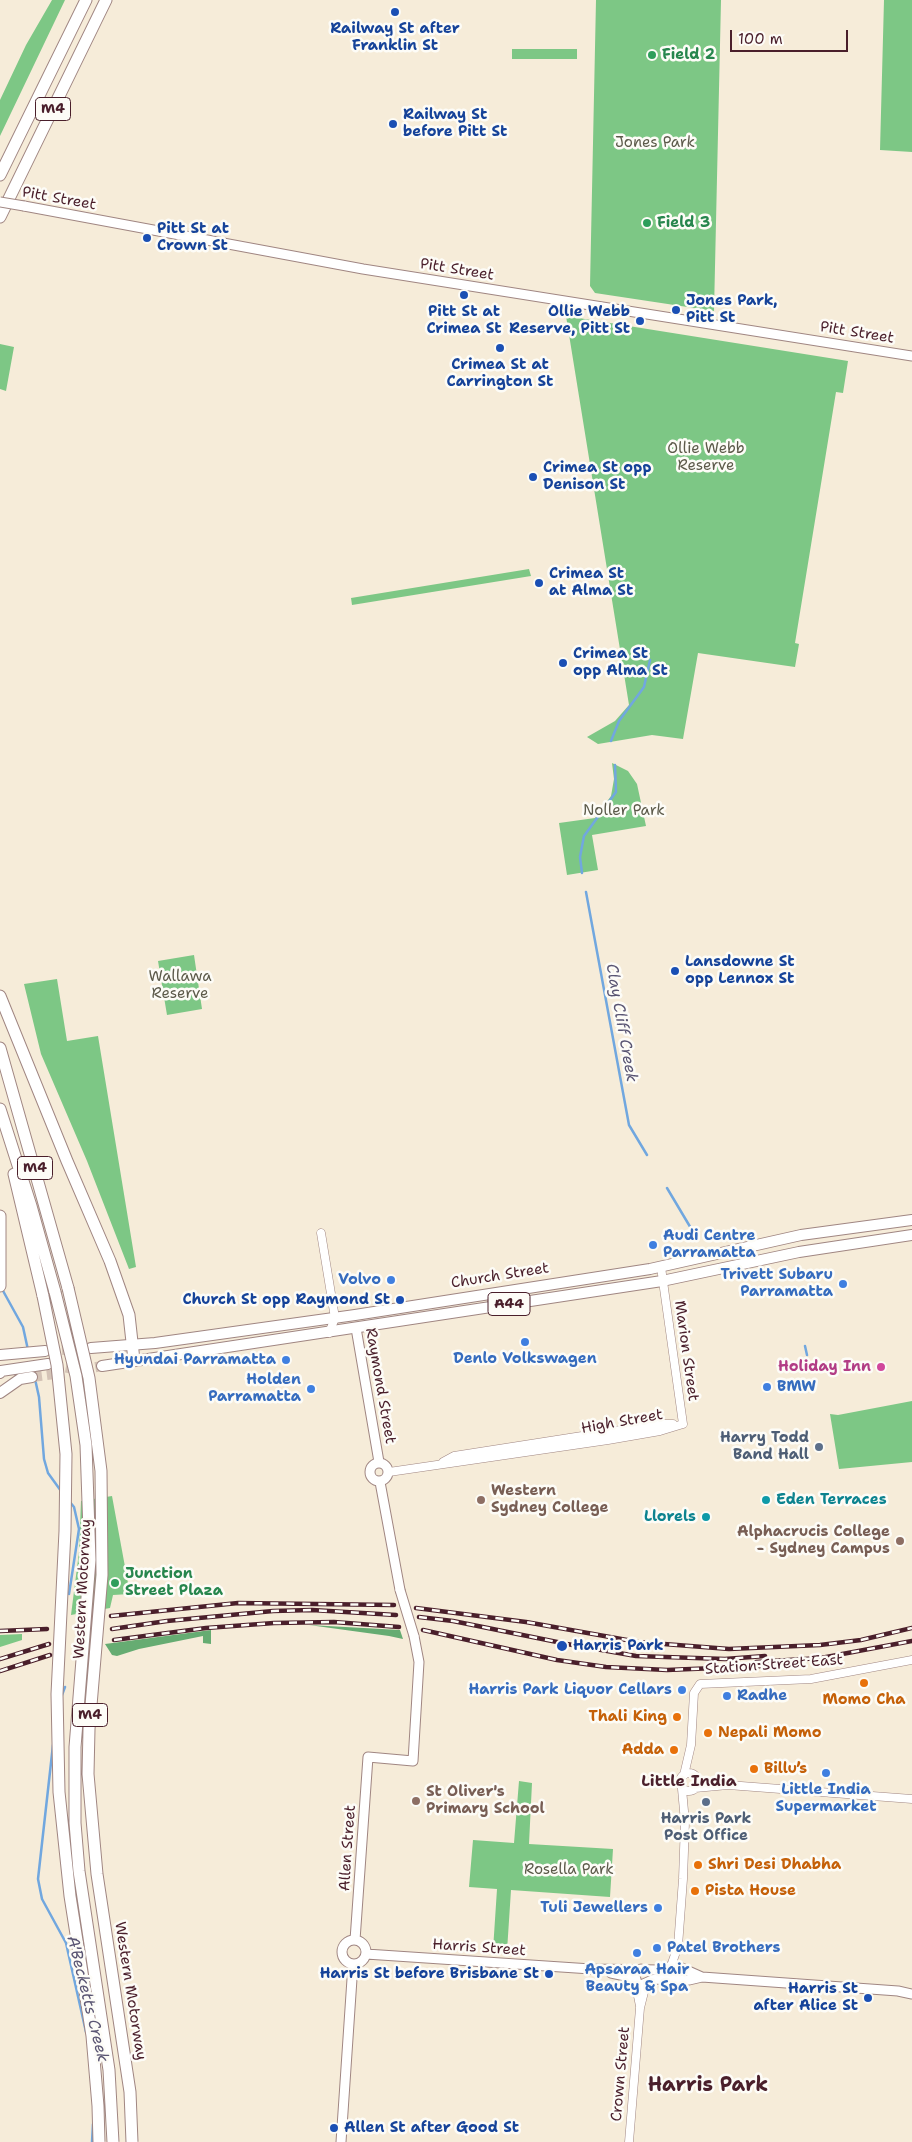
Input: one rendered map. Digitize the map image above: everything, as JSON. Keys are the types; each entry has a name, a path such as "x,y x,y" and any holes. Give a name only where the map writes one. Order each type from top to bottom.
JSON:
{"highway":[{"name":"M4","path":"0,175 86,0"},
{"name":"M4","path":"0,218 106,0"},
{"path":"0,996 63,1152 110,1261 128,1315 134,1360"},
{"name":"Western Motorway","path":"0,1048 68,1288 89,1378 101,1471 102,1575 89,1729 88,1774 97,1874 130,2092 132,2142"},
{"name":"Western Motorway","path":"1,1112 31,1206 55,1292 76,1376 86,1445 90,1560 75,1747 75,1823 79,1871 109,2070 113,2142"},
{"name":"Western Motorway","path":"1,1112 57,1366 66,1454 57,1694 59,1792 70,1896 92,2036 99,2142"},
{"path":"0,1216 0,1286"},
{"name":"Church Street","path":"91,1348 133,1345 334,1313 351,1316 661,1267 800,1236 912,1220"},
{"name":"Church Street","path":"102,1366 662,1281 800,1252 912,1235"},
{"path":"4,1354 45,1351"},
{"path":"4,1371 48,1364"},
{"path":"0,1393 12,1384 32,1377"}],"main road":[{"name":"Pitt Street","path":"0,202 367,270 912,356"},
{"name":"Raymond Street","path":"356,1328 379,1462"},
{"path":"379,1462 386,1465 389,1472 386,1479 380,1482 372,1479 370,1471 372,1466 379,1462"},
{"name":"Allen Street","path":"355,1940 368,1757 413,1761 418,1652 400,1590 380,1482"},
{"path":"355,1940 363,1944 366,1954 360,1962 353,1964 344,1958 342,1951 346,1944 355,1940"},
{"name":"Harris Street","path":"366,1954 591,1969 663,1969 677,1967"},
{"path":"341,2142 353,1964"},
{"path":"677,1967 702,1977"},
{"path":"677,1967 681,1976 678,1980"},
{"name":"Harris Street","path":"591,1969 635,1980 639,1984 646,1984"},
{"path":"635,1980 636,1971 640,1969"},
{"path":"646,1984 655,1979 678,1980 702,1977 898,1991 912,1994"}],"street":[{"path":"321,1233 334,1313 333,1326 328,1333"},
{"name":"Marion Street","path":"661,1267 683,1424"},
{"name":"Raymond Street","path":"351,1316 356,1328"},
{"name":"High Street","path":"389,1472 441,1462 463,1455 660,1424 683,1424"},
{"name":"Station Street East","path":"691,1745 694,1693 698,1685 706,1682 811,1679 912,1660"},
{"path":"677,1967 685,1822 680,1781 684,1775 691,1745"},
{"path":"685,1822 694,1790 695,1776 691,1745"},
{"path":"684,1775 728,1785 912,1799"},
{"path":"682,1789 694,1790 728,1785"},
{"name":"Crown Street","path":"635,1980 640,2008"},
{"name":"Crown Street","path":"629,2142 640,2008 646,1984"}],"green space":[{"path":"52,0 65,0 0,136 0,100 26,45"},
{"name":"Jones Park","path":"596,0 721,0 714,311 595,293 590,286"},
{"path":"884,0 912,0 912,152 880,150"},
{"path":"512,49 577,49 577,59 512,59"},
{"name":"Ollie Webb Reserve","path":"566,316 848,361 843,393 836,392 795,643 799,644 795,667 698,653 683,739 652,735 598,744 587,737 615,721 629,705"},
{"path":"0,344 14,347 6,391 0,389"},
{"path":"529,569 531,576 352,605 351,598"},
{"name":"Noller Park","path":"612,763 628,771 637,784 646,826 592,835 598,870 567,875 559,823 595,818 611,796 614,779"},
{"name":"Wallawa Reserve","path":"194,955 202,1009 167,1015 158,961"},
{"path":"57,979 67,1041 98,1036 136,1267 129,1269 87,1161 41,1054 24,984"},
{"path":"912,1401 912,1462 839,1469 830,1414 838,1415"},
{"name":"Junction Street Plaza","path":"112,1496 130,1594 113,1595 110,1608 71,1615 79,1552 81,1501"},
{"path":"309,1625 400,1630 403,1639 389,1636"},
{"path":"211,1630 211,1644 203,1643 203,1636 139,1649 117,1656 112,1655 105,1644"},
{"path":"22,1634 22,1640 0,1647 0,1635"},
{"name":"Rosella Park","path":"519,1781 532,1783 529,1844 613,1849 610,1897 511,1890 507,1951 493,1950 497,1889 469,1887 473,1840 514,1843"}],"waterway":[{"name":"Clay Cliff Creek","path":"611,741 619,721 644,687 650,660"},
{"name":"Clay Cliff Creek","path":"582,873 580,857 584,836 616,792 615,765"},
{"name":"Clay Cliff Creek","path":"586,892 629,1125 647,1155"},
{"name":"Clay Cliff Creek","path":"667,1188 692,1230"},
{"name":"A'Becketts Creek","path":"2,1289 23,1327 28,1350"},
{"name":"Clay Cliff Creek","path":"805,1346 807,1355"},
{"name":"A'Becketts Creek","path":"35,1379 39,1397 44,1459 48,1473 61,1491"},
{"name":"A'Becketts Creek","path":"69,1501 74,1507 79,1529 69,1594"},
{"name":"A'Becketts Creek","path":"62,1695 65,1687"},
{"name":"A'Becketts Creek","path":"53,1745 38,1879 42,1899 66,1943 86,2032"},
{"name":"A'Becketts Creek","path":"92,2142 93,2124"}],"tunnel":[{"path":"47,1351 90,1348"},
{"path":"51,1365 80,1370 102,1366"},
{"path":"32,1377 64,1373"}],"railway":[{"path":"111,1616 238,1603 394,1605"},
{"path":"416,1608 526,1622 638,1642 729,1649 820,1645 861,1640 912,1628"},
{"path":"112,1629 167,1621 273,1611 312,1610 396,1615"},
{"path":"419,1617 453,1621 636,1656 725,1659 765,1656"},
{"path":"114,1640 206,1628 274,1623 334,1622 399,1627"},
{"path":"0,1631 47,1629"},
{"path":"423,1630 557,1660 606,1667 667,1670 764,1666"},
{"path":"756,1662 821,1658 912,1641"},
{"path":"0,1659 49,1644"},
{"path":"0,1671 50,1655"}],"place":[{"name":"Railway St after Franklin St","path":"395,12"},
{"name":"Field 2","path":"652,55"},
{"name":"Railway St before Pitt St","path":"393,124"},
{"name":"Field 3","path":"647,223"},
{"name":"Pitt St at Crown St","path":"147,238"},
{"name":"Pitt St at Crimea St","path":"464,295"},
{"name":"Jones Park, Pitt St","path":"676,310"},
{"name":"Ollie Webb Reserve, Pitt St","path":"640,321"},
{"name":"Crimea St at Carrington St","path":"500,348"},
{"name":"Crimea St opp Denison St","path":"533,477"},
{"name":"Crimea St at Alma St","path":"539,583"},
{"name":"Crimea St opp Alma St","path":"563,663"},
{"name":"Lansdowne St opp Lennox St","path":"675,971"},
{"name":"Audi Centre Parramatta","path":"653,1245"},
{"name":"Volvo","path":"391,1280"},
{"name":"Trivett Subaru Parramatta","path":"843,1284"},
{"name":"Church St opp Raymond St","path":"400,1300"},
{"name":"Denlo Volkswagen","path":"525,1342"},
{"name":"Hyundai Parramatta","path":"286,1360"},
{"name":"Holiday Inn","path":"881,1367"},
{"name":"BMW","path":"767,1387"},
{"name":"Holden Parramatta","path":"311,1389"},
{"name":"Harry Todd Band Hall","path":"819,1447"},
{"name":"Western Sydney College","path":"481,1500"},
{"name":"Eden Terraces","path":"766,1500"},
{"name":"Llorels","path":"706,1517"},
{"name":"Alphacrucis College - Sydney Campus","path":"900,1541"},
{"name":"Junction Street Plaza","path":"115,1583"},
{"name":"Harris Park","path":"562,1646"},
{"name":"Momo Cha","path":"864,1683"},
{"name":"Harris Park Liquor Cellars","path":"682,1690"},
{"name":"Radhe","path":"727,1696"},
{"name":"Thali King","path":"677,1717"},
{"name":"Nepali Momo","path":"708,1733"},
{"name":"Adda","path":"674,1750"},
{"name":"Billu’s","path":"754,1769"},
{"name":"Little India Supermarket","path":"826,1773"},
{"name":"St Oliver's Primary School","path":"416,1801"},
{"name":"Harris Park Post Office","path":"706,1802"},
{"name":"Shri Desi Dhabha","path":"698,1865"},
{"name":"Pista House","path":"695,1891"},
{"name":"Tuli Jewellers","path":"658,1908"},
{"name":"Patel Brothers","path":"657,1948"},
{"name":"Apsaraa Hair Beauty & Spa","path":"637,1953"},
{"name":"Harris St before Brisbane St","path":"549,1974"},
{"name":"Harris St after Alice St","path":"868,1998"},
{"name":"Allen St after Good St","path":"334,2128"}],"district":[{"name":"Little India","path":"689,1782"},
{"name":"Harris Park","path":"708,2086"}]}
